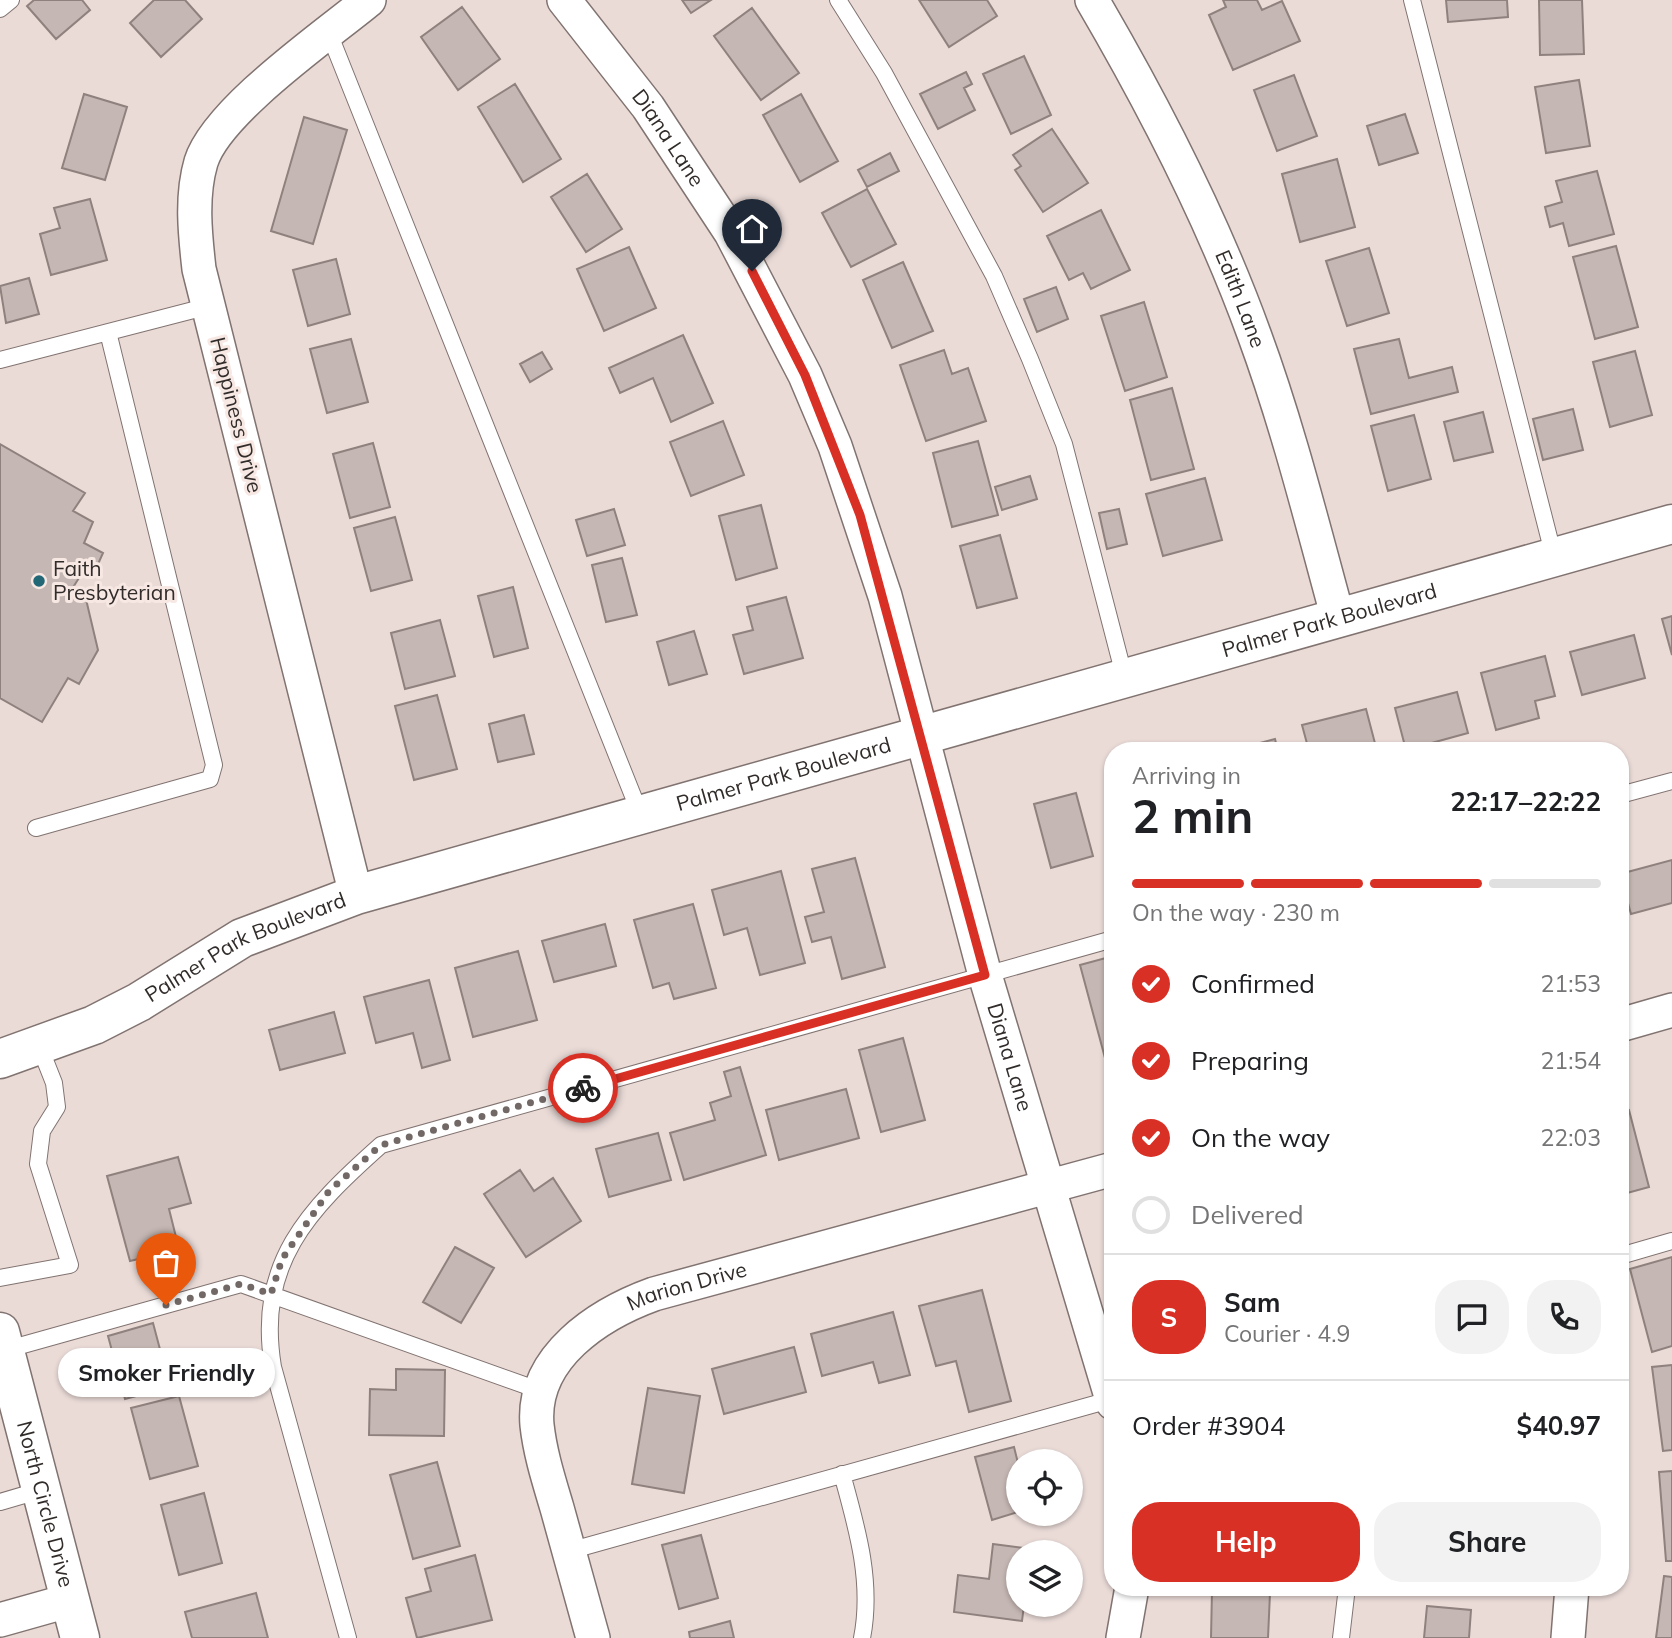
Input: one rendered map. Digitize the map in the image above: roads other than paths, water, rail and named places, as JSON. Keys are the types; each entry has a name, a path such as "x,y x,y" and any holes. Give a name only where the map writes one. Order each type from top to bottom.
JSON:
{"main road":[{"name":"Palmer Park Boulevard","path":"0,1059 94,1025 139,1002 242,938 356,895 922,738 1672,524"},
{"name":"North Circle Drive","path":"2,1342 80,1638"}],"street":[{"name":"Happiness Drive","path":"356,895 209,306 195,229 201,162 217,130 369,0"},
{"name":"Diana Lane","path":"564,0 648,107 687,164 731,233 805,375 860,515 985,975 1104,1372"},
{"name":"Edith Lane","path":"1092,0 1157,117 1229,268 1278,409 1338,618"},
{"path":"1629,1022 1672,1010"},
{"name":"Marion Drive","path":"593,1638 543,1457 537,1422 541,1391 561,1355 583,1329 617,1308 654,1294 1104,1171"},
{"path":"1123,1638 1130,1596"},
{"path":"1568,1638 1571,1596"},
{"path":"0,1620 71,1600"}],"lane":[{"path":"0,9 11,0"},
{"path":"838,0 884,73 988,264 1030,359 1063,444 1125,679"},
{"path":"1412,0 1554,558"},
{"path":"329,33 641,816"},
{"path":"0,360 209,306"},
{"path":"36,828 209,779 214,765 108,332"},
{"path":"1629,793 1672,781"},
{"path":"348,1638 273,1367 268,1333 271,1294 282,1259 329,1191 381,1145 1104,942"},
{"path":"0,1278 70,1265 38,1164 42,1131 57,1107 54,1083 39,1045"},
{"path":"1629,1253 1672,1241"},
{"path":"2,1342 241,1284 541,1391"},
{"path":"569,1550 1104,1403"},
{"path":"842,1474 860,1539 865,1587 862,1638"},
{"path":"0,1502 41,1490"},
{"path":"1341,1638 1346,1596"}],"place":[{"name":"Faith Presbyterian","path":"39,581"},
{"name":"Smoker Friendly","path":"166,1305"}]}
